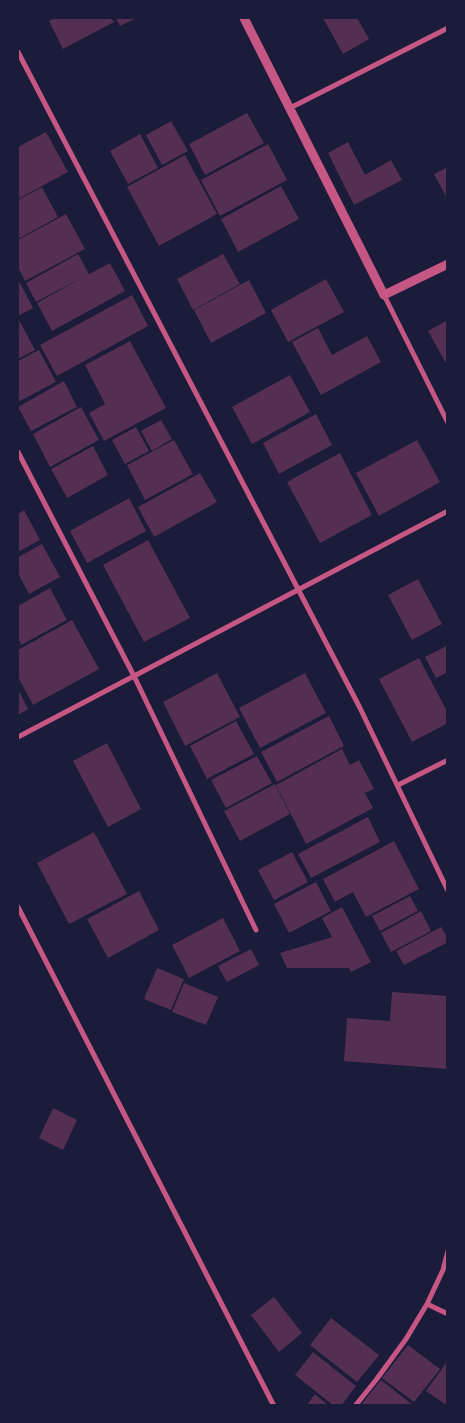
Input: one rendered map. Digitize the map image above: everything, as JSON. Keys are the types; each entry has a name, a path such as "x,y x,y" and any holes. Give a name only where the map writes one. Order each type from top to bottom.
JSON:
{"street":[{"path":"244,18 448,423"},
{"path":"290,108 448,28"},
{"path":"18,52 354,697 448,890"},
{"path":"384,295 448,264"},
{"path":"18,452 134,676 256,930"},
{"path":"18,737 448,511"},
{"path":"398,785 448,760"},
{"path":"18,907 274,1406"},
{"path":"355,1406 406,1339 427,1304 448,1251"},
{"path":"427,1304 448,1314"}],"building":[{"path":"56,18 111,18 114,22 63,49 49,21"},
{"path":"116,18 137,18 120,26"},
{"path":"323,18 357,18 369,39 343,54"},
{"path":"247,113 264,143 205,175 189,144"},
{"path":"171,121 188,151 162,165 146,135"},
{"path":"46,132 68,172 18,199 18,147"},
{"path":"140,134 158,168 128,184 110,151"},
{"path":"348,142 365,175 391,160 402,180 354,205 328,153"},
{"path":"268,144 287,180 220,216 201,180"},
{"path":"185,155 217,214 159,246 127,187"},
{"path":"448,167 448,200 434,174"},
{"path":"281,186 299,219 238,252 221,219"},
{"path":"42,187 58,217 18,239 18,200"},
{"path":"66,214 85,249 25,281 18,267 18,240"},
{"path":"78,254 89,274 110,263 125,291 52,331 37,303 85,276 36,302 26,283"},
{"path":"223,254 240,284 193,310 177,279"},
{"path":"18,279 33,308 18,316"},
{"path":"326,279 344,312 288,342 271,310"},
{"path":"249,280 266,313 211,343 194,310"},
{"path":"132,295 148,326 57,376 40,345"},
{"path":"18,318 35,350 18,359"},
{"path":"448,320 448,367 428,331"},
{"path":"318,328 332,355 367,336 381,362 321,395 292,342"},
{"path":"130,341 166,408 104,441 89,413 105,404 85,365"},
{"path":"39,350 56,382 18,402 18,361"},
{"path":"290,375 310,412 252,444 232,407"},
{"path":"64,381 77,407 31,431 18,407"},
{"path":"81,407 99,440 50,467 33,434"},
{"path":"316,414 332,445 279,474 263,443"},
{"path":"161,420 172,439 152,451 141,431"},
{"path":"136,427 149,451 125,464 112,440"},
{"path":"174,440 193,474 145,500 127,465"},
{"path":"417,440 440,482 379,516 356,473"},
{"path":"93,446 108,475 67,498 51,469"},
{"path":"340,453 372,515 320,543 287,482"},
{"path":"200,473 217,502 154,537 138,507"},
{"path":"129,498 146,531 87,563 70,531"},
{"path":"24,510 40,540 18,552 18,514"},
{"path":"148,540 190,618 144,642 103,565"},
{"path":"42,544 60,577 29,594 18,573 18,557"},
{"path":"418,579 442,624 412,640 388,595"},
{"path":"50,588 67,620 21,645 18,638 18,606"},
{"path":"72,620 99,669 33,705 18,677 18,650"},
{"path":"448,645 448,676 446,673 436,678 425,657"},
{"path":"419,658 448,713 448,723 412,742 379,679"},
{"path":"217,673 240,717 185,746 163,702"},
{"path":"305,673 326,713 260,748 239,708"},
{"path":"18,689 28,709 18,715"},
{"path":"329,716 344,746 277,782 261,752"},
{"path":"236,721 254,754 207,779 190,746"},
{"path":"107,743 141,809 108,827 73,761"},
{"path":"342,749 350,765 359,760 374,789 365,793 373,808 306,844 276,785"},
{"path":"257,756 272,783 226,808 211,780"},
{"path":"275,784 290,814 240,841 224,811"},
{"path":"368,817 380,842 311,878 298,854"},
{"path":"94,832 127,894 69,924 37,863"},
{"path":"394,841 419,889 366,917 353,892 335,902 323,879"},
{"path":"292,852 308,882 274,900 258,870"},
{"path":"316,882 331,911 289,933 274,904"},
{"path":"139,891 159,930 108,958 87,919"},
{"path":"410,896 418,911 380,931 372,916"},
{"path":"342,907 371,962 351,972 349,968 287,968 280,953 332,937 322,918"},
{"path":"421,911 431,931 391,952 381,933"},
{"path":"223,918 240,951 189,978 172,945"},
{"path":"441,927 448,938 448,942 404,965 396,951"},
{"path":"251,949 259,965 227,982 218,966"},
{"path":"157,968 184,979 171,1010 144,999"},
{"path":"184,983 218,997 206,1025 172,1012"},
{"path":"392,992 448,996 448,1069 344,1061 347,1018 390,1021"},
{"path":"53,1108 77,1120 63,1150 39,1138"},
{"path":"274,1297 302,1333 279,1352 251,1315"},
{"path":"331,1318 379,1355 357,1382 310,1345"},
{"path":"408,1345 440,1369 414,1402 382,1378"},
{"path":"313,1352 356,1386 341,1406 334,1406 295,1375"},
{"path":"446,1363 448,1364 448,1401 445,1404 426,1391"},
{"path":"381,1380 414,1406 360,1406"},
{"path":"315,1394 329,1406 306,1406"}]}
